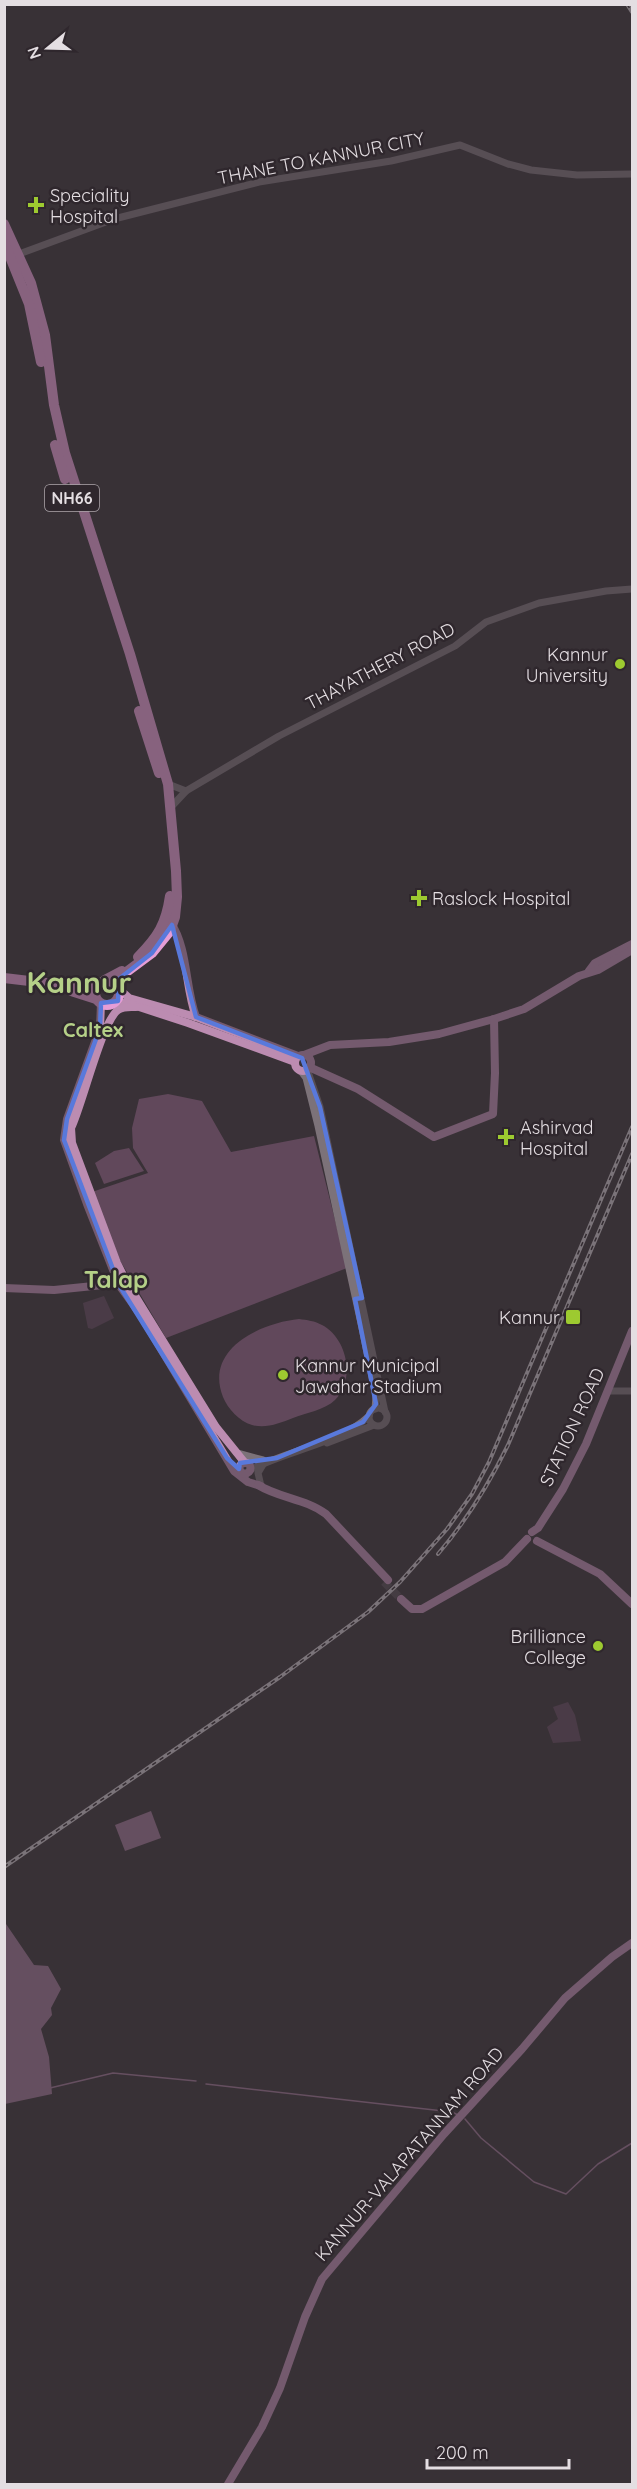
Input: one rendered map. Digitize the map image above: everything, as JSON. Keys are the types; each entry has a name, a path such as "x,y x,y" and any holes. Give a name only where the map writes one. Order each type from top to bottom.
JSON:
{"highway":[{"name":"NH66","path":"4,224 37,336 51,427 59,460 107,600 171,806 177,897 170,921 152,953 124,974 117,986"},
{"name":"NH66","path":"4,242 12,255"},
{"name":"NH66","path":"101,982 125,968 170,921 170,870 165,784"},
{"path":"4,978 66,988 95,999 114,1003 119,996 117,986 101,982 66,988 4,983"},
{"path":"95,999 95,990 101,982"}],"main road":[{"path":"170,921 180,940 189,997 196,1017"},
{"path":"302,1063 330,1045 389,1042 439,1034 494,1019 534,1004 589,971 595,963 633,944"},
{"path":"589,971 598,970 633,950"},
{"path":"117,986 129,998 196,1017 358,1089 434,1137 492,1114 495,1074 494,1019"},
{"path":"95,999 104,1028"},
{"path":"95,999 104,1028"},
{"path":"261,1486 216,1427 123,1283 115,1275 64,1140 67,1119 114,1003 136,1007 302,1063"},
{"path":"136,1007 118,1010 104,1028 71,1133 78,1162 123,1283 234,1471 248,1482 302,1503 336,1528 386,1581"},
{"path":"100,1287 115,1275"},
{"path":"4,1288 54,1290 123,1283"},
{"name":"STATION ROAD","path":"402,1599 418,1608 476,1578 513,1554 534,1536 563,1489 586,1444 632,1336"},
{"path":"227,1458 246,1468"},
{"path":"534,1536 600,1574 633,1604"},
{"name":"KANNUR-VALAPATANNAM ROAD","path":"228,2484 262,2427 280,2388 304,2317 322,2279 444,2134 565,1998 612,1957 633,1943"}],"street":[{"name":"THANE TO KANNUR CITY","path":"12,255 114,219 253,184 391,161 460,145 508,164 531,170 577,175 633,174"},
{"name":"THAYATHERY ROAD","path":"171,806 186,791 307,721 455,646 486,622 539,603 606,591 633,589"},
{"path":"165,784 186,791"},
{"path":"302,1063 387,1418 380,1426 374,1425 324,1445 318,1444"},
{"path":"246,1468 318,1444 351,1429 375,1409 376,1396 358,1299"},
{"path":"608,1391 633,1390"},
{"path":"375,1409 385,1412"},
{"path":"369,1416 374,1425"},
{"path":"235,1452 263,1462"},
{"path":"261,1486 258,1473 263,1462"}],"highlighted area":[{"path":"172,925 196,1017 302,1058 320,1107 362,1298 355,1299 376,1404 363,1422 277,1458 240,1463 239,1469 227,1458 119,1285 64,1140 67,1119 100,1028 101,1003 118,1001 119,979 152,953"}],"shaded area":[{"path":"168,1094 202,1101 231,1152 314,1136 347,1268 166,1338 121,1262 92,1192 148,1173 133,1148 132,1128 139,1099"},
{"path":"129,1148 144,1171 104,1184 95,1163 114,1151"},
{"path":"104,1296 114,1318 92,1329 88,1328 83,1303"},
{"name":"Kannur Municipal Jawahar Stadium","path":"299,1319 322,1325 338,1339 343,1349 347,1370 341,1391 335,1400 326,1406 283,1422 262,1426 243,1421 228,1406 219,1380 221,1365 228,1352 239,1342 268,1326"},
{"path":"568,1702 575,1715 581,1741 553,1743 547,1727 558,1719 553,1707"},
{"path":"151,1811 161,1838 125,1851 115,1825"},
{"path":"4,1921 34,1965 48,1966 61,1989 51,2008 52,2015 41,2029 49,2057 52,2094 5,2104"}],"waterway":[{"path":"50,2088 113,2073 196,2081"},
{"path":"206,2084 452,2112 458,2115"},
{"path":"465,2119 481,2138 534,2182 566,2194 598,2164 632,2143"}],"tunnel":[{"path":"384,1582 401,1599"}],"railway":[{"path":"627,4 632,12"},
{"path":"4,1867 280,1677 368,1612 400,1582 447,1529 472,1494 489,1462 632,1127"},
{"path":"438,1554 477,1501 508,1445 632,1154"}],"place":[{"name":"Speciality Hospital","path":"36,205"},
{"name":"Kannur University","path":"620,664"},
{"name":"Raslock Hospital","path":"419,898"},
{"name":"Ashirvad Hospital","path":"506,1137"},
{"name":"Kannur","path":"573,1317"},
{"name":"Kannur Municipal Jawahar Stadium","path":"283,1375"},
{"name":"Brilliance College","path":"598,1646"}],"district":[{"name":"Kannur","path":"79,982"},
{"name":"Caltex","path":"93,1029"},
{"name":"Talap","path":"116,1279"}]}
